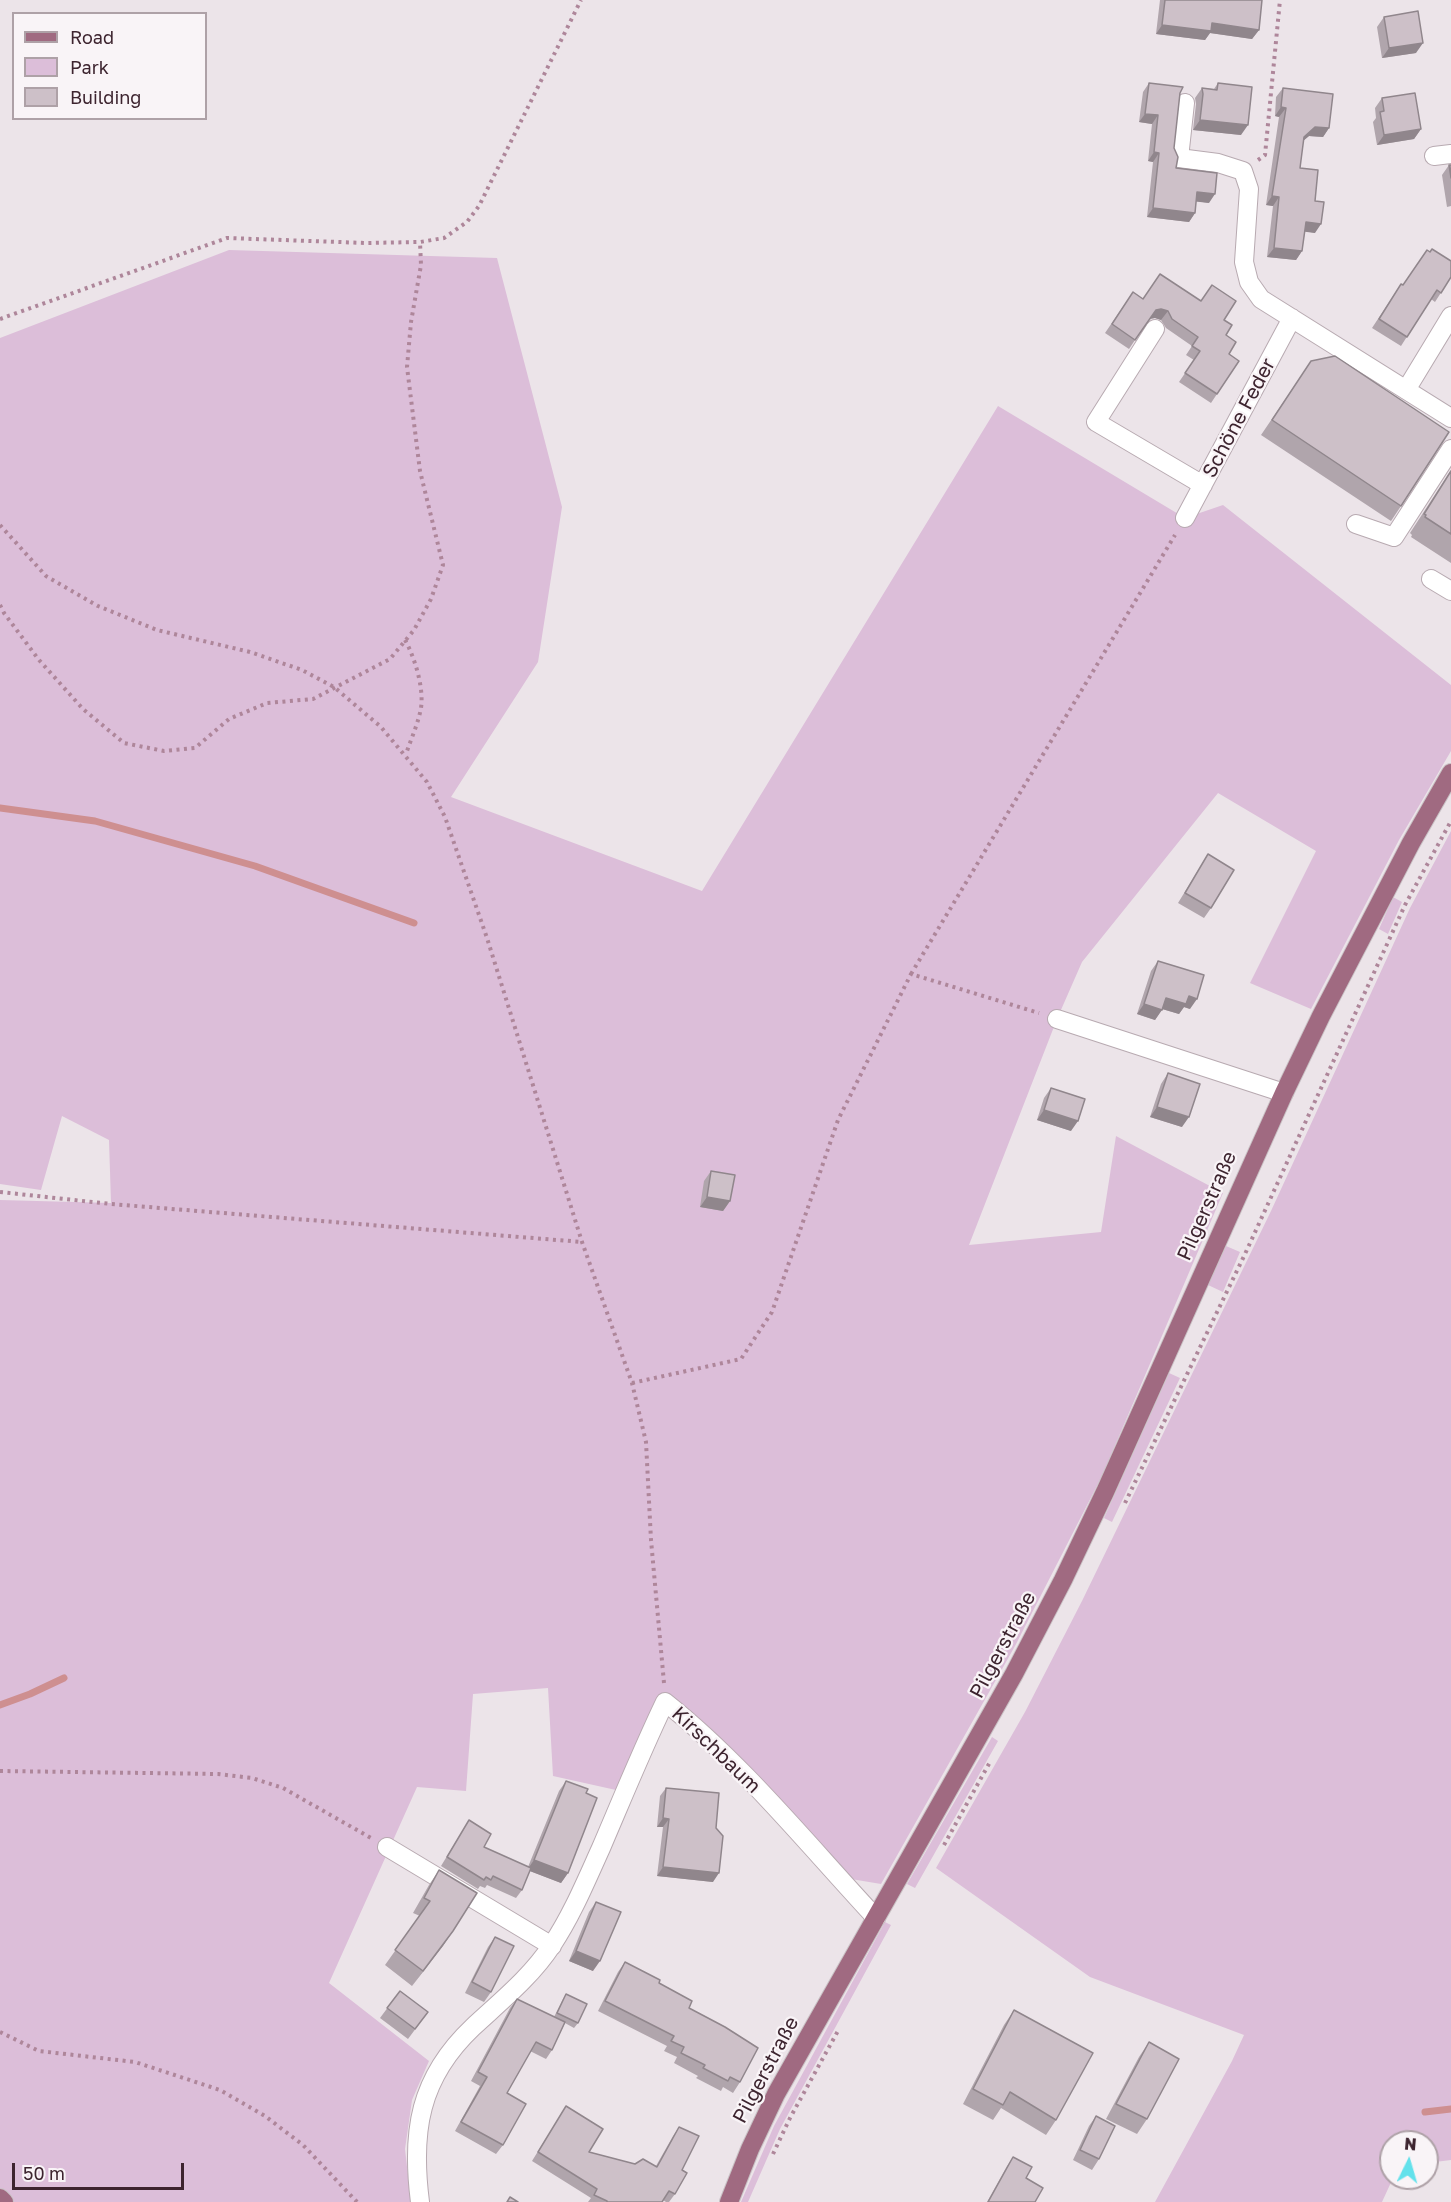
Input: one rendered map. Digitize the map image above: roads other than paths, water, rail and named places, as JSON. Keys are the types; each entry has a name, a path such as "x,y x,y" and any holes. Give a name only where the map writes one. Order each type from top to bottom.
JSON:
{"main road":[{"name":"Pilgerstraße","path":"729,2202 750,2149 776,2094 1014,1674 1063,1580 1321,1016 1411,843 1451,773"},
{"path":"0,2198 4,2202"}],"street":[{"path":"1185,103 1179,158 1218,163 1243,171 1250,189 1244,262 1249,282 1262,299 1451,418"},
{"path":"1406,390 1451,316"},
{"name":"Schöne Feder","path":"1185,518 1292,318"},
{"path":"1155,329 1096,422 1203,485"},
{"path":"1356,524 1394,537 1451,449"},
{"path":"1431,579 1451,591"},
{"path":"1057,1019 1284,1093"},
{"name":"Kirschbaum","path":"420,2202 416,2137 421,2110 428,2092 448,2057 471,2030 523,1982 552,1946 578,1901 665,1702 697,1727 876,1918"},
{"path":"387,1847 552,1946"}],"waterway":[{"path":"0,808 95,821 255,866 414,923"},
{"path":"0,1705 64,1678"},
{"path":"1425,2112 1451,2109"}]}
